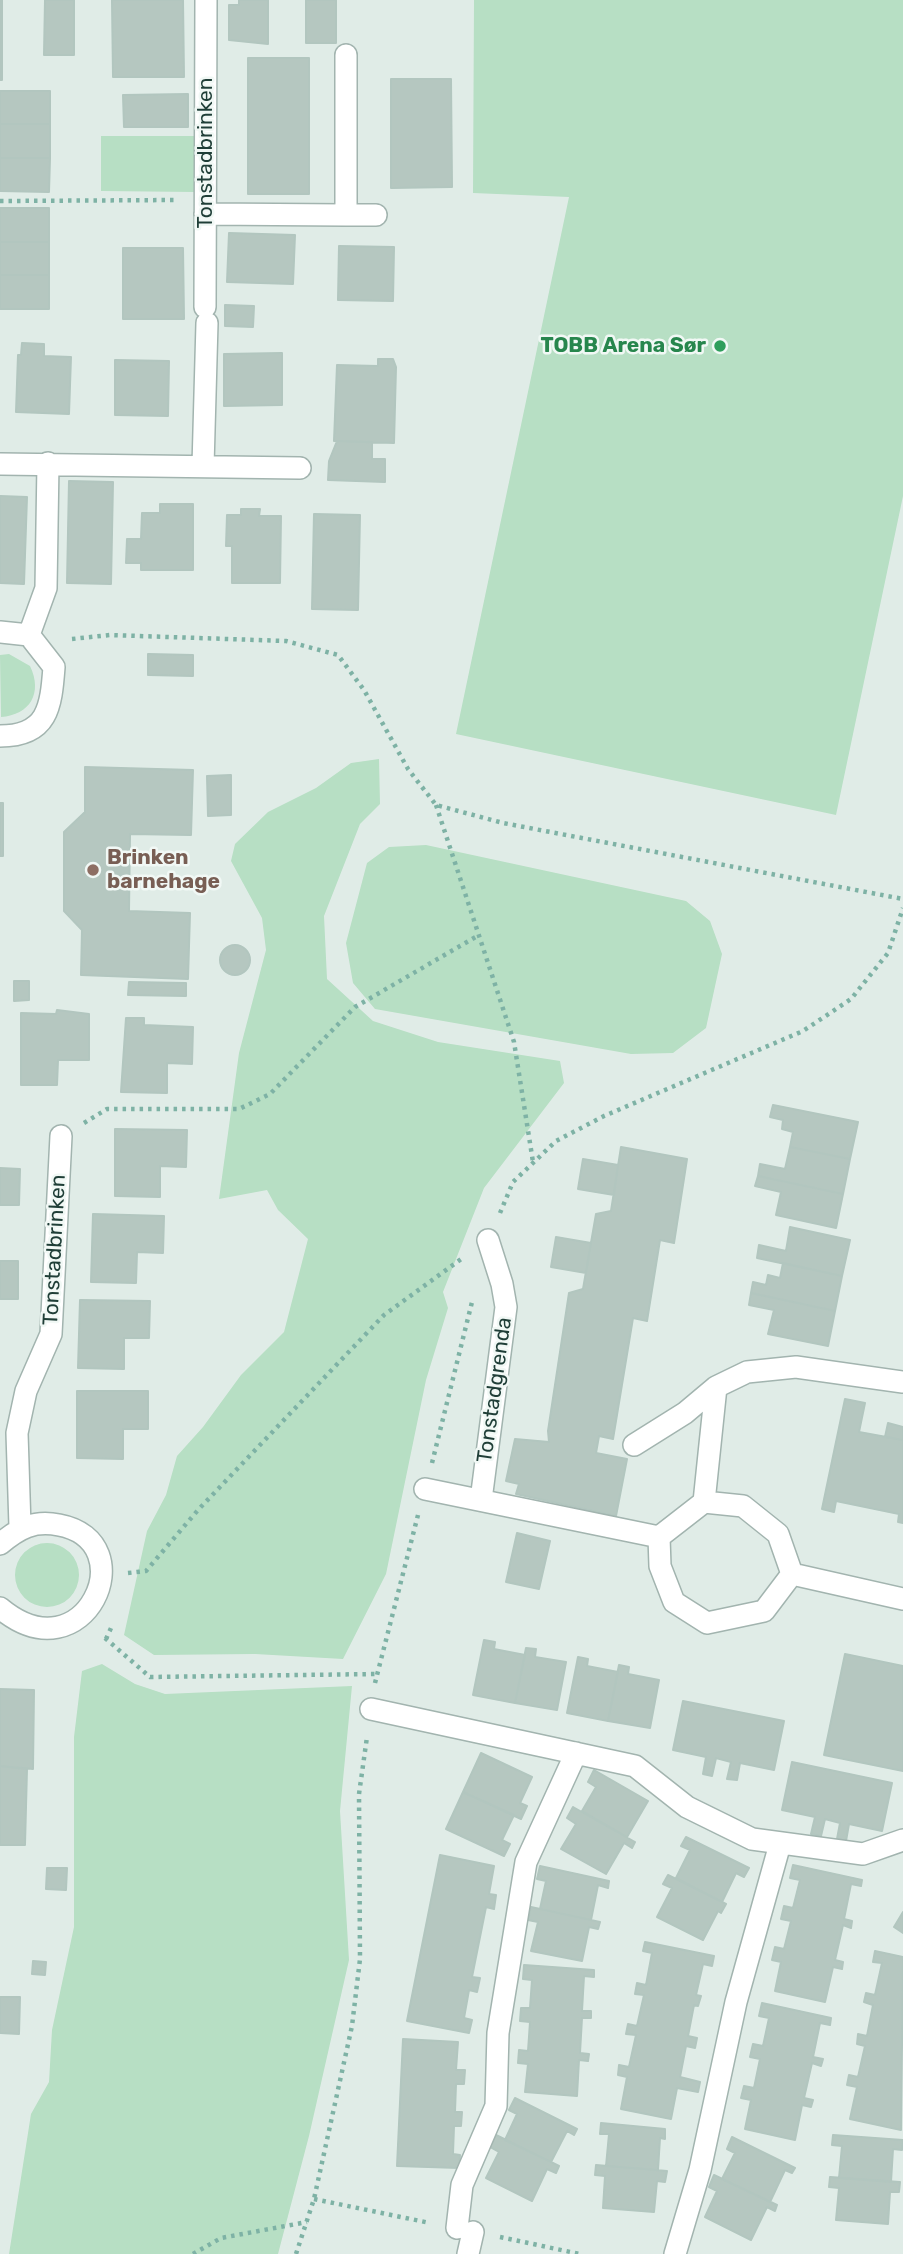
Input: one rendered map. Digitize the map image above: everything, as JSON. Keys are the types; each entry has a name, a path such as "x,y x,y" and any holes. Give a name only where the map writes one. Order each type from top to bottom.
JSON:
{"street":[{"name":"Tonstadbrinken","path":"203,466 206,0"},
{"path":"346,55 346,215"},
{"path":"205,207 376,215"},
{"path":"29,635 46,588 48,463"},
{"path":"0,464 300,468"},
{"path":"0,632 29,635 54,667 52,701 42,722 21,736 0,736"},
{"name":"Tonstadbrinken","path":"20,1527 17,1433 26,1391 51,1334 61,1136"},
{"name":"Tonstadgrenda","path":"481,1500 506,1307 502,1284 488,1240"},
{"path":"634,1445 685,1413 716,1387 747,1373 796,1367 903,1382"},
{"path":"704,1502 713,1439 716,1387"},
{"path":"425,1489 659,1536 704,1502 743,1506 778,1534 792,1574"},
{"path":"0,1544 20,1527 46,1522 74,1528 91,1541 101,1564 101,1591 87,1614 65,1626 38,1628 15,1621 0,1608"},
{"path":"659,1536 660,1566 674,1602 706,1623 764,1611 792,1574"},
{"path":"792,1574 903,1599"},
{"path":"371,1709 635,1766 687,1807 752,1839 863,1854 903,1840"},
{"path":"468,2254 462,2185 496,2106 498,2033 526,1862 576,1753"},
{"path":"675,2254 700,2169 736,2002 780,1844"}],"path":[{"path":"0,201 205,207"},
{"path":"72,639 110,635 286,641 338,655 364,690 408,769 436,805 514,1042 534,1163"},
{"path":"436,805 503,823 903,899"},
{"path":"61,1136 107,1109 239,1110 270,1094 355,1007 479,936"},
{"path":"127,1583 128,1573 146,1571 198,1510 384,1315 488,1240"},
{"path":"87,1614 106,1639 150,1677 376,1674"},
{"path":"106,1639 116,1616"},
{"path":"193,2254 221,2238 307,2222"}],"green space":[{"name":"TOBB Arena Sør","path":"474,0 903,0 903,496 836,815 456,734 569,197 473,193"},
{"path":"101,136 195,136 195,192 101,191"},
{"path":"9,654 30,666 34,676 34,693 31,701 20,712 1,717 0,655"},
{"path":"379,759 380,804 360,824 324,916 327,979 373,1021 438,1042 560,1061 564,1083 484,1188 443,1292 448,1308 426,1380 386,1574 343,1659 255,1654 154,1655 124,1635 147,1531 166,1495 177,1456 203,1427 241,1375 284,1332 308,1239 278,1210 267,1190 219,1199 239,1053 266,950 262,918 231,861 235,844 268,812 316,788 351,763"},
{"path":"426,845 686,901 710,921 722,954 706,1028 673,1053 631,1054 375,1009 353,983 346,943 367,863 389,847"},
{"path":"47,1543 65,1549 73,1557 79,1575 73,1593 65,1601 47,1607 29,1601 21,1593 15,1575 21,1557 29,1549"},
{"path":"102,1664 135,1684 165,1694 352,1686 340,1811 349,1960 309,2136 278,2254 9,2254 31,2114 49,2082 52,2030 74,1927 74,1737 82,1671"}],"building":[{"path":"2,0 2,80 0,80"},
{"path":"45,0 74,0 74,55 44,55"},
{"path":"112,0 183,0 184,77 113,77"},
{"path":"239,0 268,0 268,44 229,40 229,5 239,5"},
{"path":"306,0 336,0 336,43 306,43"},
{"path":"248,58 309,58 309,194 248,194"},
{"path":"391,79 451,79 452,187 391,188"},
{"path":"0,91 50,91 50,124 0,124"},
{"path":"188,94 188,127 124,127 123,95"},
{"path":"0,124 50,124 50,158 0,158"},
{"path":"0,158 50,158 49,192 0,191"},
{"path":"0,208 49,208 49,242 0,242"},
{"path":"229,233 295,235 293,284 227,282"},
{"path":"0,242 49,242 49,275 0,275"},
{"path":"339,246 394,247 393,301 338,300"},
{"path":"123,248 183,248 184,319 123,319"},
{"path":"0,275 49,275 49,309 0,309"},
{"path":"225,305 254,306 253,327 225,326"},
{"path":"22,343 44,344 44,356 71,357 69,414 16,412 18,355 21,355"},
{"path":"282,353 282,405 224,406 224,354"},
{"path":"378,359 393,359 396,367 394,443 334,441 337,365 378,366"},
{"path":"115,360 169,361 168,416 115,415"},
{"path":"337,441 372,442 372,459 385,459 385,482 328,480 329,461"},
{"path":"69,481 113,482 111,584 67,583"},
{"path":"0,496 27,497 24,584 0,583"},
{"path":"160,504 193,504 193,570 141,570 141,563 126,563 127,539 141,539 142,513 160,513"},
{"path":"241,509 260,509 259,516 281,516 280,583 232,583 232,546 226,546 227,515 241,515"},
{"path":"314,514 360,515 358,610 312,609"},
{"path":"148,654 193,655 193,676 148,675"},
{"path":"85,767 193,770 191,835 130,834 129,911 190,913 188,979 81,975 82,930 64,911 64,832 85,812"},
{"path":"231,775 231,815 208,816 207,776"},
{"path":"0,803 3,803 3,856 0,856"},
{"path":"235,945 241,946 249,954 249,966 241,974 235,975 229,974 221,966 220,960 221,954 229,946"},
{"path":"14,981 29,981 29,1000 14,1001"},
{"path":"129,982 186,983 186,996 128,995"},
{"path":"57,1010 89,1014 89,1060 58,1060 57,1085 21,1085 21,1013 56,1014"},
{"path":"126,1018 144,1018 144,1025 193,1027 192,1064 167,1063 167,1093 121,1092"},
{"path":"773,1105 858,1122 850,1159 790,1147 793,1132 782,1129 783,1120 770,1117"},
{"path":"115,1129 187,1130 186,1167 160,1166 160,1197 115,1196"},
{"path":"621,1147 687,1159 674,1243 660,1240 647,1321 633,1318 613,1439 599,1436 596,1453 627,1459 616,1516 516,1494 519,1484 506,1481 515,1439 549,1442 548,1431 569,1293 583,1289 596,1214 611,1211"},
{"path":"790,1147 850,1159 843,1194 758,1176 760,1164 785,1169"},
{"path":"583,1159 618,1165 614,1195 578,1189"},
{"path":"0,1168 20,1169 19,1205 0,1205"},
{"path":"758,1176 843,1194 836,1228 776,1215 781,1192 755,1186"},
{"path":"93,1214 164,1216 163,1253 137,1252 136,1283 91,1282"},
{"path":"790,1227 850,1240 842,1276 757,1258 759,1245 786,1251"},
{"path":"556,1237 591,1243 586,1273 551,1267"},
{"path":"0,1261 18,1261 18,1299 0,1299"},
{"path":"783,1263 842,1276 835,1311 751,1293 753,1282 766,1285 768,1275 780,1278"},
{"path":"751,1293 835,1311 828,1346 768,1334 774,1310 749,1305"},
{"path":"80,1300 150,1301 149,1338 124,1338 124,1369 78,1368"},
{"path":"77,1391 148,1391 148,1429 123,1429 123,1459 77,1458"},
{"path":"845,1399 865,1403 859,1432 903,1440 903,1523 898,1522 899,1514 836,1501 834,1512 822,1509"},
{"path":"888,1423 903,1427 903,1440 885,1437"},
{"path":"517,1533 550,1541 539,1589 506,1582"},
{"path":"484,1640 495,1642 494,1649 525,1655 515,1703 473,1695"},
{"path":"526,1648 536,1649 535,1657 566,1662 557,1710 515,1703"},
{"path":"845,1654 903,1666 903,1771 824,1755"},
{"path":"578,1657 588,1659 587,1666 618,1672 608,1721 567,1713"},
{"path":"619,1665 629,1667 628,1674 659,1680 650,1728 608,1721"},
{"path":"0,1689 34,1690 33,1769 0,1766"},
{"path":"683,1701 784,1721 774,1770 740,1763 737,1780 727,1779 731,1762 716,1758 712,1776 703,1774 706,1757 673,1750"},
{"path":"481,1753 532,1777 520,1803 527,1806 521,1819 463,1792"},
{"path":"792,1762 892,1783 882,1831 849,1824 846,1841 837,1839 840,1823 825,1819 821,1836 811,1834 815,1817 782,1810"},
{"path":"0,1766 27,1769 25,1845 0,1845"},
{"path":"594,1770 648,1801 627,1837 582,1811 596,1787 588,1782"},
{"path":"463,1792 514,1815 502,1840 510,1844 504,1856 446,1829"},
{"path":"573,1807 635,1842 632,1848 624,1843 606,1874 561,1849 576,1824 567,1818"},
{"path":"686,1837 749,1868 744,1877 736,1873 722,1902 676,1878 690,1850 681,1846"},
{"path":"440,1855 494,1866 489,1894 496,1895 494,1909 486,1907 472,1977 480,1978 477,1992 469,1990 464,2018 472,2020 469,2033 407,2021"},
{"path":"793,1865 862,1880 861,1886 851,1884 844,1919 852,1921 851,1928 843,1925 835,1960 843,1962 842,1969 833,1967 825,2002 775,1991 781,1962 772,1960 775,1947 784,1949 791,1921 781,1919 784,1906 793,1908 800,1880 790,1878"},
{"path":"540,1866 609,1881 608,1888 598,1885 591,1920 540,1909 546,1881 537,1879"},
{"path":"47,1868 67,1868 66,1890 46,1889"},
{"path":"668,1875 726,1904 721,1913 718,1911 703,1940 657,1917 672,1888 663,1884"},
{"path":"531,1907 600,1922 598,1929 589,1927 582,1961 531,1951 538,1922 528,1920"},
{"path":"903,1912 903,1933 894,1927"},
{"path":"645,1942 714,1956 712,1966 703,1964 696,1995 701,1996 698,2006 694,2005 688,2036 697,2038 695,2048 686,2046 680,2077 700,2082 698,2092 677,2088 671,2119 621,2109 627,2077 618,2075 619,2065 629,2067 636,2035 626,2034 628,2024 637,2026 644,1995 635,1994 637,1983 646,1985 652,1953 643,1951"},
{"path":"875,1951 903,1957 901,2130 850,2119 857,2087 847,2085 849,2075 858,2077 865,2046 857,2044 858,2034 867,2036 873,2005 864,2002 866,1993 875,1995 882,1963 873,1962"},
{"path":"33,1961 46,1962 45,1975 32,1974"},
{"path":"524,1965 594,1970 594,1977 584,1976 582,2011 591,2011 591,2018 582,2018 580,2053 589,2054 588,2061 579,2060 577,2096 525,2092 528,2064 518,2063 519,2050 528,2051 530,2022 520,2021 521,2008 530,2008 532,1980 523,1979"},
{"path":"0,1997 20,1997 19,2034 0,2033"},
{"path":"762,2003 831,2018 830,2025 820,2023 813,2057 823,2059 821,2066 812,2063 804,2098 813,2100 811,2107 802,2105 795,2140 745,2129 751,2100 741,2098 744,2086 754,2088 760,2059 750,2057 753,2044 763,2046 769,2018 759,2016"},
{"path":"403,2039 458,2042 456,2070 465,2070 464,2084 456,2084 455,2112 462,2112 461,2126 454,2126 453,2154 460,2155 459,2168 397,2166"},
{"path":"515,2098 577,2129 574,2135 567,2131 551,2162 505,2140 517,2114 509,2110"},
{"path":"601,2123 665,2129 665,2139 660,2138 658,2170 606,2166 609,2134 600,2134"},
{"path":"496,2135 559,2166 556,2173 547,2169 532,2201 486,2178 499,2152 490,2147"},
{"path":"833,2135 903,2140 902,2150 893,2149 891,2182 839,2178 842,2146 832,2145"},
{"path":"732,2137 795,2168 792,2173 785,2170 770,2202 722,2179 735,2153 727,2149"},
{"path":"596,2165 667,2171 665,2182 657,2181 654,2212 603,2208 605,2176 595,2175"},
{"path":"714,2175 777,2205 775,2211 767,2207 751,2240 705,2217 717,2191 709,2187"},
{"path":"830,2177 900,2182 899,2192 890,2192 888,2224 836,2220 839,2188 829,2187"}],"place":[{"name":"TOBB Arena Sør","path":"720,346"},
{"name":"Brinken barnehage","path":"93,870"}]}
